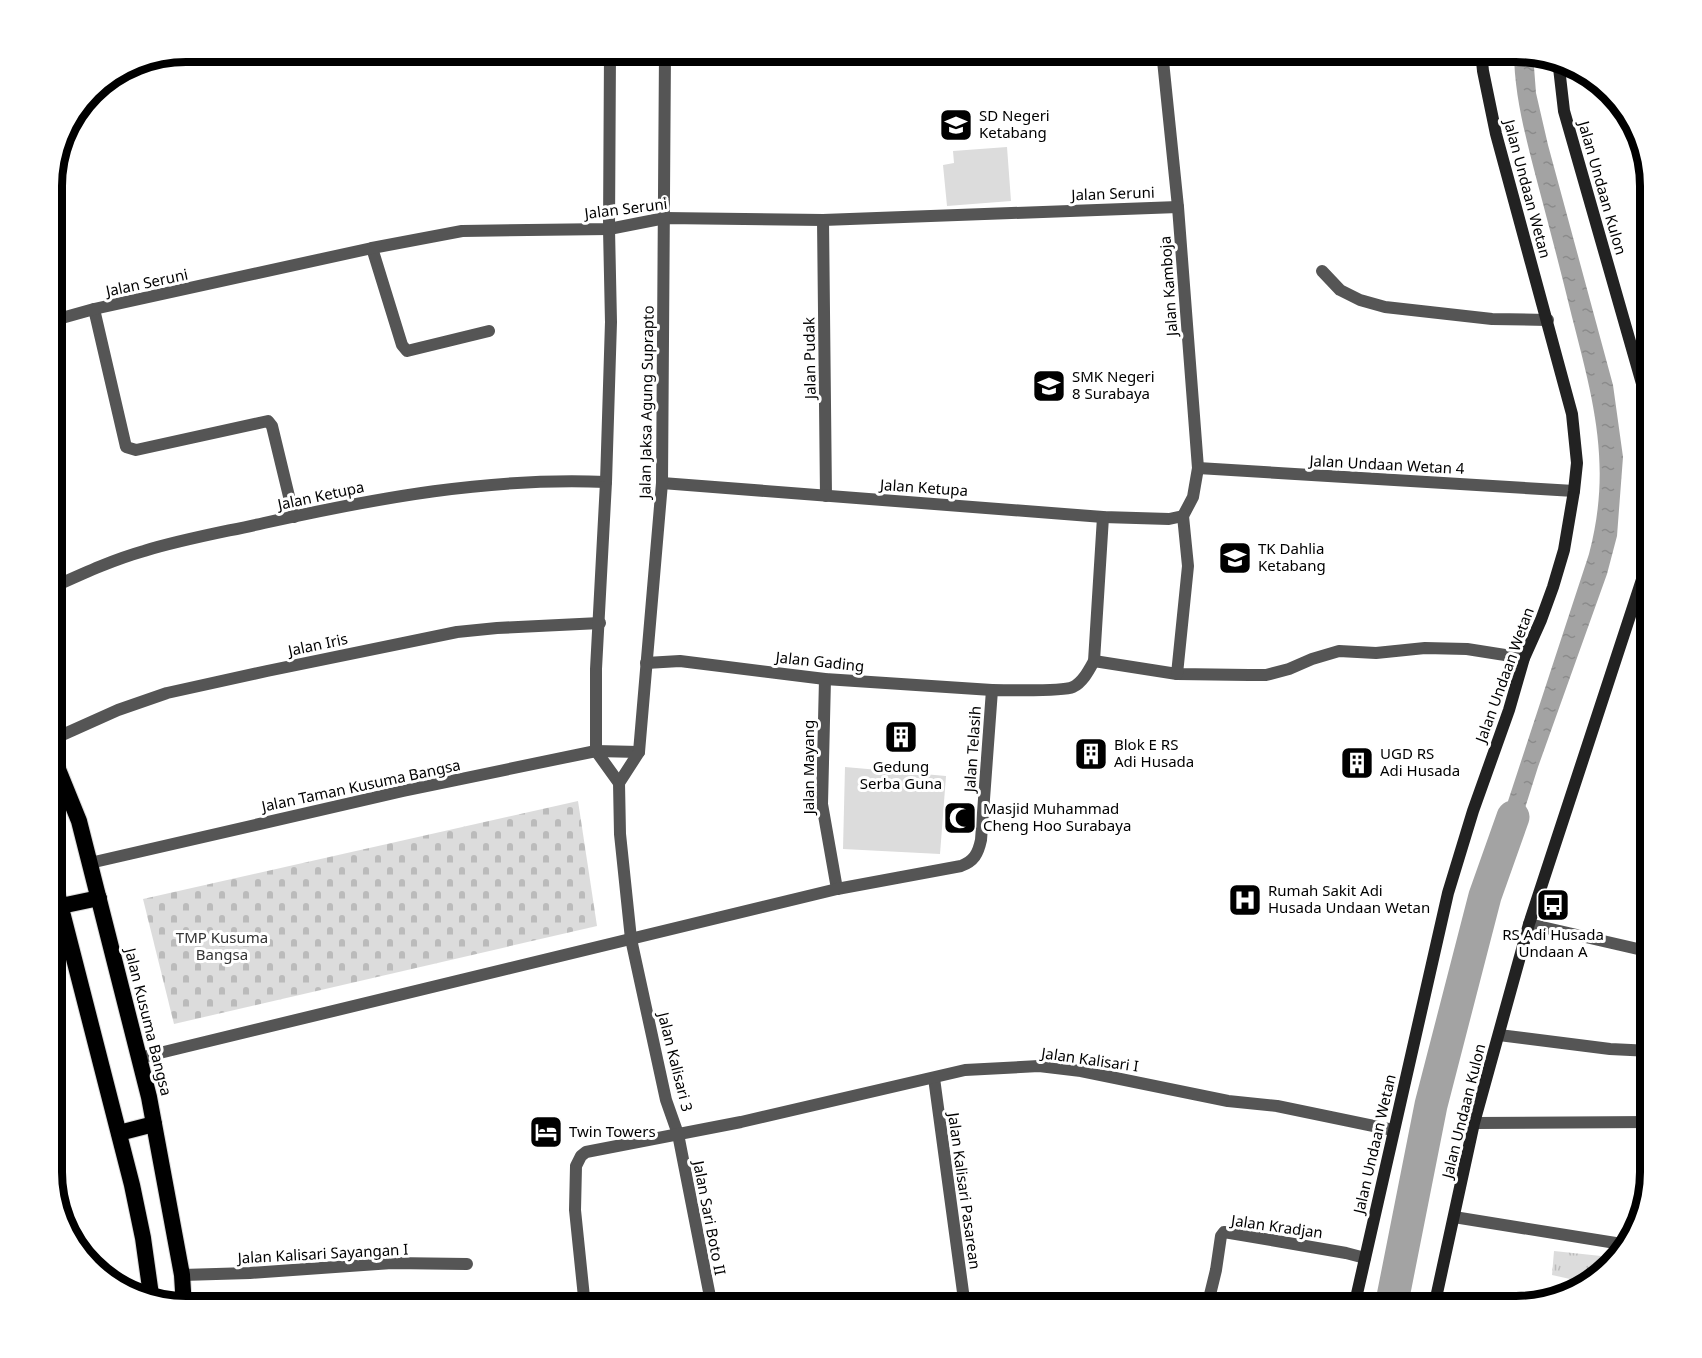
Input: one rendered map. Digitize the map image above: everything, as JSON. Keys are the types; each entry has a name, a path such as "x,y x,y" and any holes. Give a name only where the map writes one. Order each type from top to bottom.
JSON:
{"highway":[{"name":"Jalan Kusuma Bangsa","path":"62,780 78,820 90,863 139,1058 154,1124 182,1275 183,1296"},
{"path":"62,906 99,898"},
{"path":"62,910 119,1133 141,1230 150,1291"},
{"path":"119,1133 154,1124"}],"main road":[{"name":"Jalan Undaan Wetan","path":"1356,1296 1448,893 1524,658 1553,587 1564,550 1574,491 1576,463 1572,414 1496,134 1482,62"},
{"name":"Jalan Undaan Kulon","path":"1559,69 1564,111 1640,377"},
{"name":"Jalan Undaan Kulon","path":"1436,1296 1474,1123 1529,924 1640,586"}],"street":[{"path":"610,62 611,322 600,623 596,669 596,751 619,783 639,752"},
{"name":"Jalan Jaksa Agung Suprapto","path":"639,752 662,483 664,62"},
{"name":"Jalan Kamboja","path":"1163,62 1178,207 1198,468 1193,497 1183,516"},
{"name":"Jalan Seruni","path":"62,318 372,248 462,231 609,229 665,218 823,220 1178,207"},
{"name":"Jalan Pudak","path":"823,220 826,496"},
{"path":"372,248 402,345 407,351 489,331"},
{"path":"1322,271 1340,290 1360,300 1385,307 1492,319 1548,320"},
{"path":"94,309 126,447 136,450 268,421 272,426 294,517"},
{"name":"Jalan Undaan Wetan 4","path":"1198,468 1574,491"},
{"name":"Jalan Ketupa","path":"62,583 94,568 145,550 397,496 474,485 606,482"},
{"name":"Jalan Ketupa","path":"662,483 1103,517 1169,519 1183,516"},
{"path":"1177,674 1188,566 1183,516"},
{"path":"1103,517 1094,661 1177,674 1266,675 1339,651 1376,653 1425,648 1467,648 1524,658"},
{"name":"Jalan Iris","path":"62,735 118,710 167,693 289,666 457,632 600,623"},
{"name":"Jalan Telasih","path":"631,939 837,889 970,863 977,855 981,840 992,690 1074,687 1085,676 1094,661"},
{"name":"Jalan Gading","path":"646,663 680,662 825,679 992,690"},
{"name":"Jalan Mayang","path":"825,679 822,804 837,889"},
{"name":"Jalan Taman Kusuma Bangsa","path":"90,863 392,794 596,751 639,752"},
{"name":"Jalan Kalisari 3","path":"584,1296 575,1210 578,1162 586,1152 678,1134 666,1100 631,939 620,834 619,783"},
{"path":"1529,924 1640,949"},
{"path":"139,1058 631,939"},
{"path":"1499,1035 1610,1049 1640,1050"},
{"name":"Jalan Kalisari I","path":"678,1134 741,1122 965,1070 991,1068 1054,1068 1127,1079 1228,1101 1277,1106 1393,1130"},
{"name":"Jalan Kalisari Pasarean","path":"934,1078 964,1296"},
{"path":"1474,1123 1640,1122"},
{"name":"Jalan Sari Boto II","path":"678,1134 710,1296"},
{"path":"1454,1217 1618,1243"},
{"name":"Jalan Kradjan","path":"1210,1296 1221,1236 1224,1232 1365,1258"},
{"name":"Jalan Kalisari Sayangan I","path":"182,1275 250,1274 392,1263 467,1264"}],"green space":[{"path":"1007,147 1011,201 947,206 943,165 954,163 953,151"},
{"path":"845,767 946,776 940,854 843,849"},
{"name":"TMP Kusuma Bangsa","path":"578,801 597,926 174,1024 143,899"},
{"path":"1554,1251 1607,1257 1586,1276 1570,1285 1570,1279 1552,1275"}],"water":[{"path":"1515,62 1534,63 1536,93 1548,145 1613,385 1623,457 1617,536 1607,574 1538,767 1508,862 1490,856 1589,554 1596,522 1600,463 1587,378 1521,116"}],"waterway":[{"path":"1393,1296 1431,1105 1485,896 1513,817"}],"place":[{"name":"SD Negeri Ketabang","path":"956,125"},
{"name":"SMK Negeri 8 Surabaya","path":"1049,386"},
{"name":"TK Dahlia Ketabang","path":"1235,558"},
{"name":"Gedung Serba Guna","path":"901,737"},
{"name":"Blok E RS Adi Husada","path":"1091,754"},
{"name":"UGD RS Adi Husada","path":"1357,763"},
{"name":"Masjid Muhammad Cheng Hoo Surabaya","path":"960,818"},
{"name":"Rumah Sakit Adi Husada Undaan Wetan","path":"1245,900"},
{"name":"RS Adi Husada Undaan A","path":"1553,905"},
{"name":"Twin Towers","path":"546,1132"}]}
